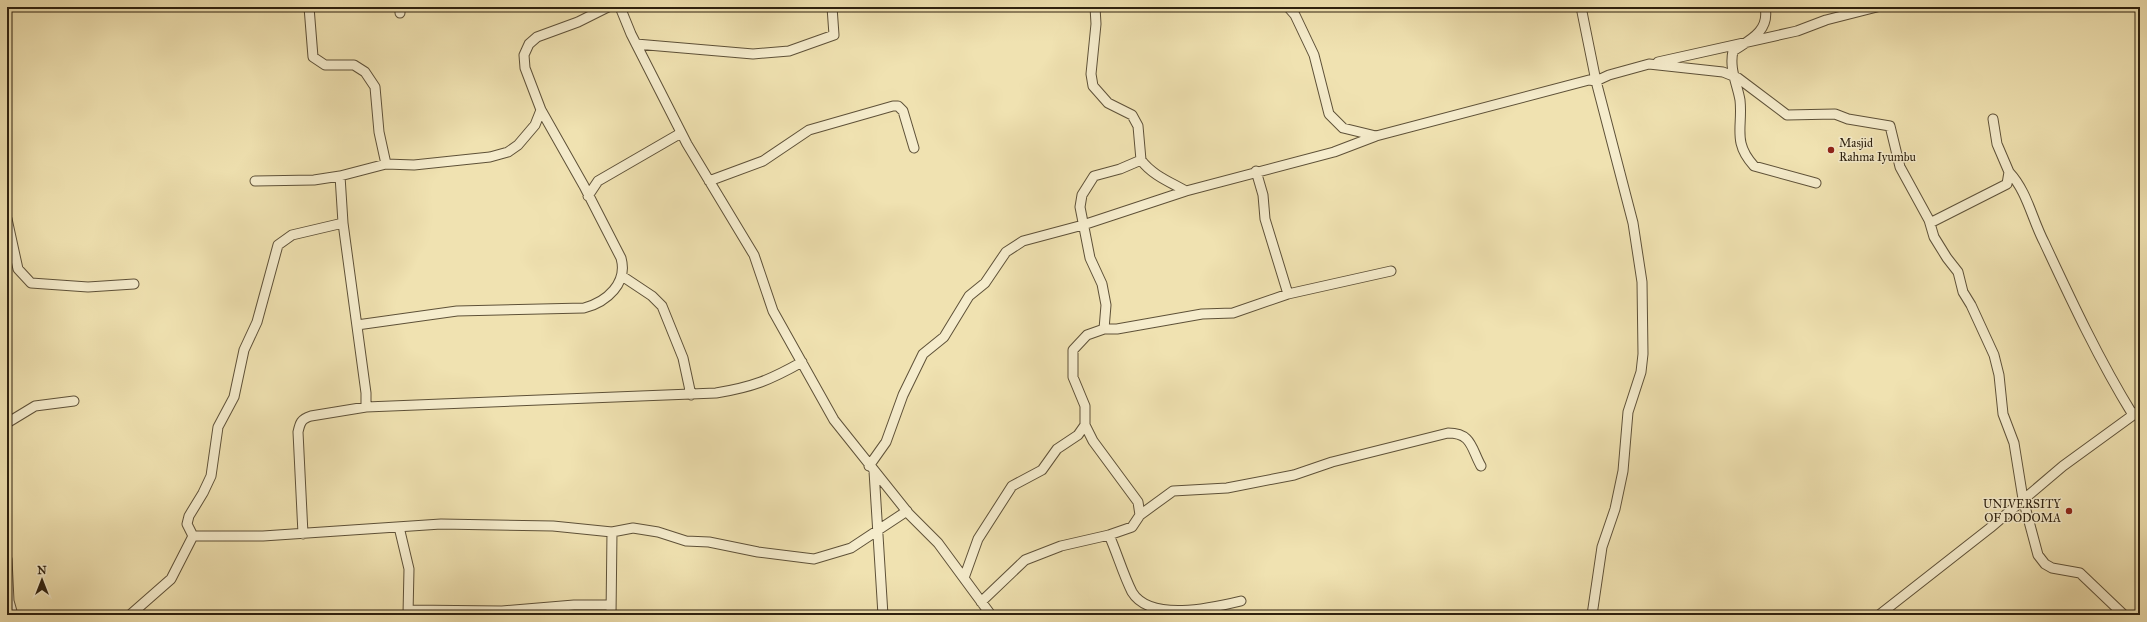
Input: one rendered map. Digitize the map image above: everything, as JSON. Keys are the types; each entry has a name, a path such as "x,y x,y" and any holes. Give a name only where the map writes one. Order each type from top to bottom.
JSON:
{"street":[{"path":"309,7 313,57 325,65 354,65 365,72 375,87 379,132 386,164"},
{"path":"357,325 457,311 584,308 597,304 612,291 621,280 624,269 621,258 541,110 525,68 524,55 530,44 537,37 578,22 608,7"},
{"path":"620,7 636,44 681,133 754,255 773,311 834,420 907,511 938,543 991,615"},
{"path":"636,44 753,54 789,51 834,35 832,7"},
{"path":"1095,7 1096,24 1091,74 1093,86 1108,103 1132,115 1138,126 1141,160 1147,168 1186,191"},
{"path":"1288,7 1295,15 1314,55 1329,114 1343,128 1376,136"},
{"path":"1581,7 1596,81 1633,223 1642,282 1643,354 1638,384 1628,412 1622,477 1615,509 1602,547 1592,615"},
{"path":"1765,7 1765,25 1756,36 1733,52 1731,59 1733,76 1740,101 1738,126 1741,148 1747,159 1754,166 1763,170 1816,183"},
{"path":"883,615 872,468 886,442 903,395 923,354 944,337 969,296 985,283 1006,252 1023,241 1083,225 1186,191 1256,171 1334,152 1376,136 1589,80 1596,81 1609,75 1649,64 1743,44 1876,7"},
{"path":"1649,64 1723,72 1733,76 1756,90 1787,115 1836,114 1890,126 1900,167 1930,223 1934,237 1958,272 1963,292 1975,312 1995,360 1999,375 2003,414 2014,443 2023,498 2040,560 2052,568 2080,573 2124,615"},
{"path":"709,181 762,161 809,130 893,106 898,106 903,111 914,148"},
{"path":"255,181 314,180 340,176 386,164 414,164 490,157 508,152 518,145 535,125 541,110"},
{"path":"1879,615 1959,550 1990,528 2023,498 2097,440 2136,413 2114,384 2043,241 2018,181 2009,172 1998,144 1993,120"},
{"path":"588,196 598,181 681,133"},
{"path":"1104,329 1106,305 1104,291 1095,266 1090,258 1080,207 1082,195 1094,176 1120,169 1141,160"},
{"path":"1256,171 1263,195 1265,219 1288,294"},
{"path":"1930,223 2007,184 2009,172"},
{"path":"340,176 343,223 366,393 366,407"},
{"path":"7,219 18,269 31,283 88,287 134,284"},
{"path":"193,536 187,524 189,516 211,476 218,427 234,397 244,350 257,322 278,245 292,235 343,223"},
{"path":"1140,515 1138,502 1093,441 1085,425 1085,406 1073,377 1073,350 1087,335 1104,329 1117,329 1202,314 1233,313 1288,294 1390,271"},
{"path":"622,276 652,296 662,306 683,358 692,394"},
{"path":"303,534 298,432 300,423 303,419 310,416 366,407 692,394 741,389 771,380 802,362"},
{"path":"7,423 35,406 74,401"},
{"path":"964,578 977,541 1012,486 1042,470 1057,449 1078,435 1085,425"},
{"path":"982,602 1025,560 1061,546 1109,535 1132,527 1140,515 1174,491 1227,488 1294,475 1332,462 1448,433 1459,433 1468,439 1481,466"},
{"path":"193,536 303,534 440,524 553,526 612,532 633,528 658,532 686,541 709,542 758,552 814,559 851,548 907,511"},
{"path":"399,527 408,569 408,612 502,611 574,605 611,605"},
{"path":"611,615 612,532"},
{"path":"1109,535 1133,593 1151,609 1192,613 1241,601"},
{"path":"130,615 171,579 193,536"},
{"path":"7,559 9,601 13,615"}],"place":[{"name":"Masjid Rahma Iyumbu","path":"1831,150"},
{"name":"UNIVERSITY OF DODOMA","path":"2069,511"}]}
